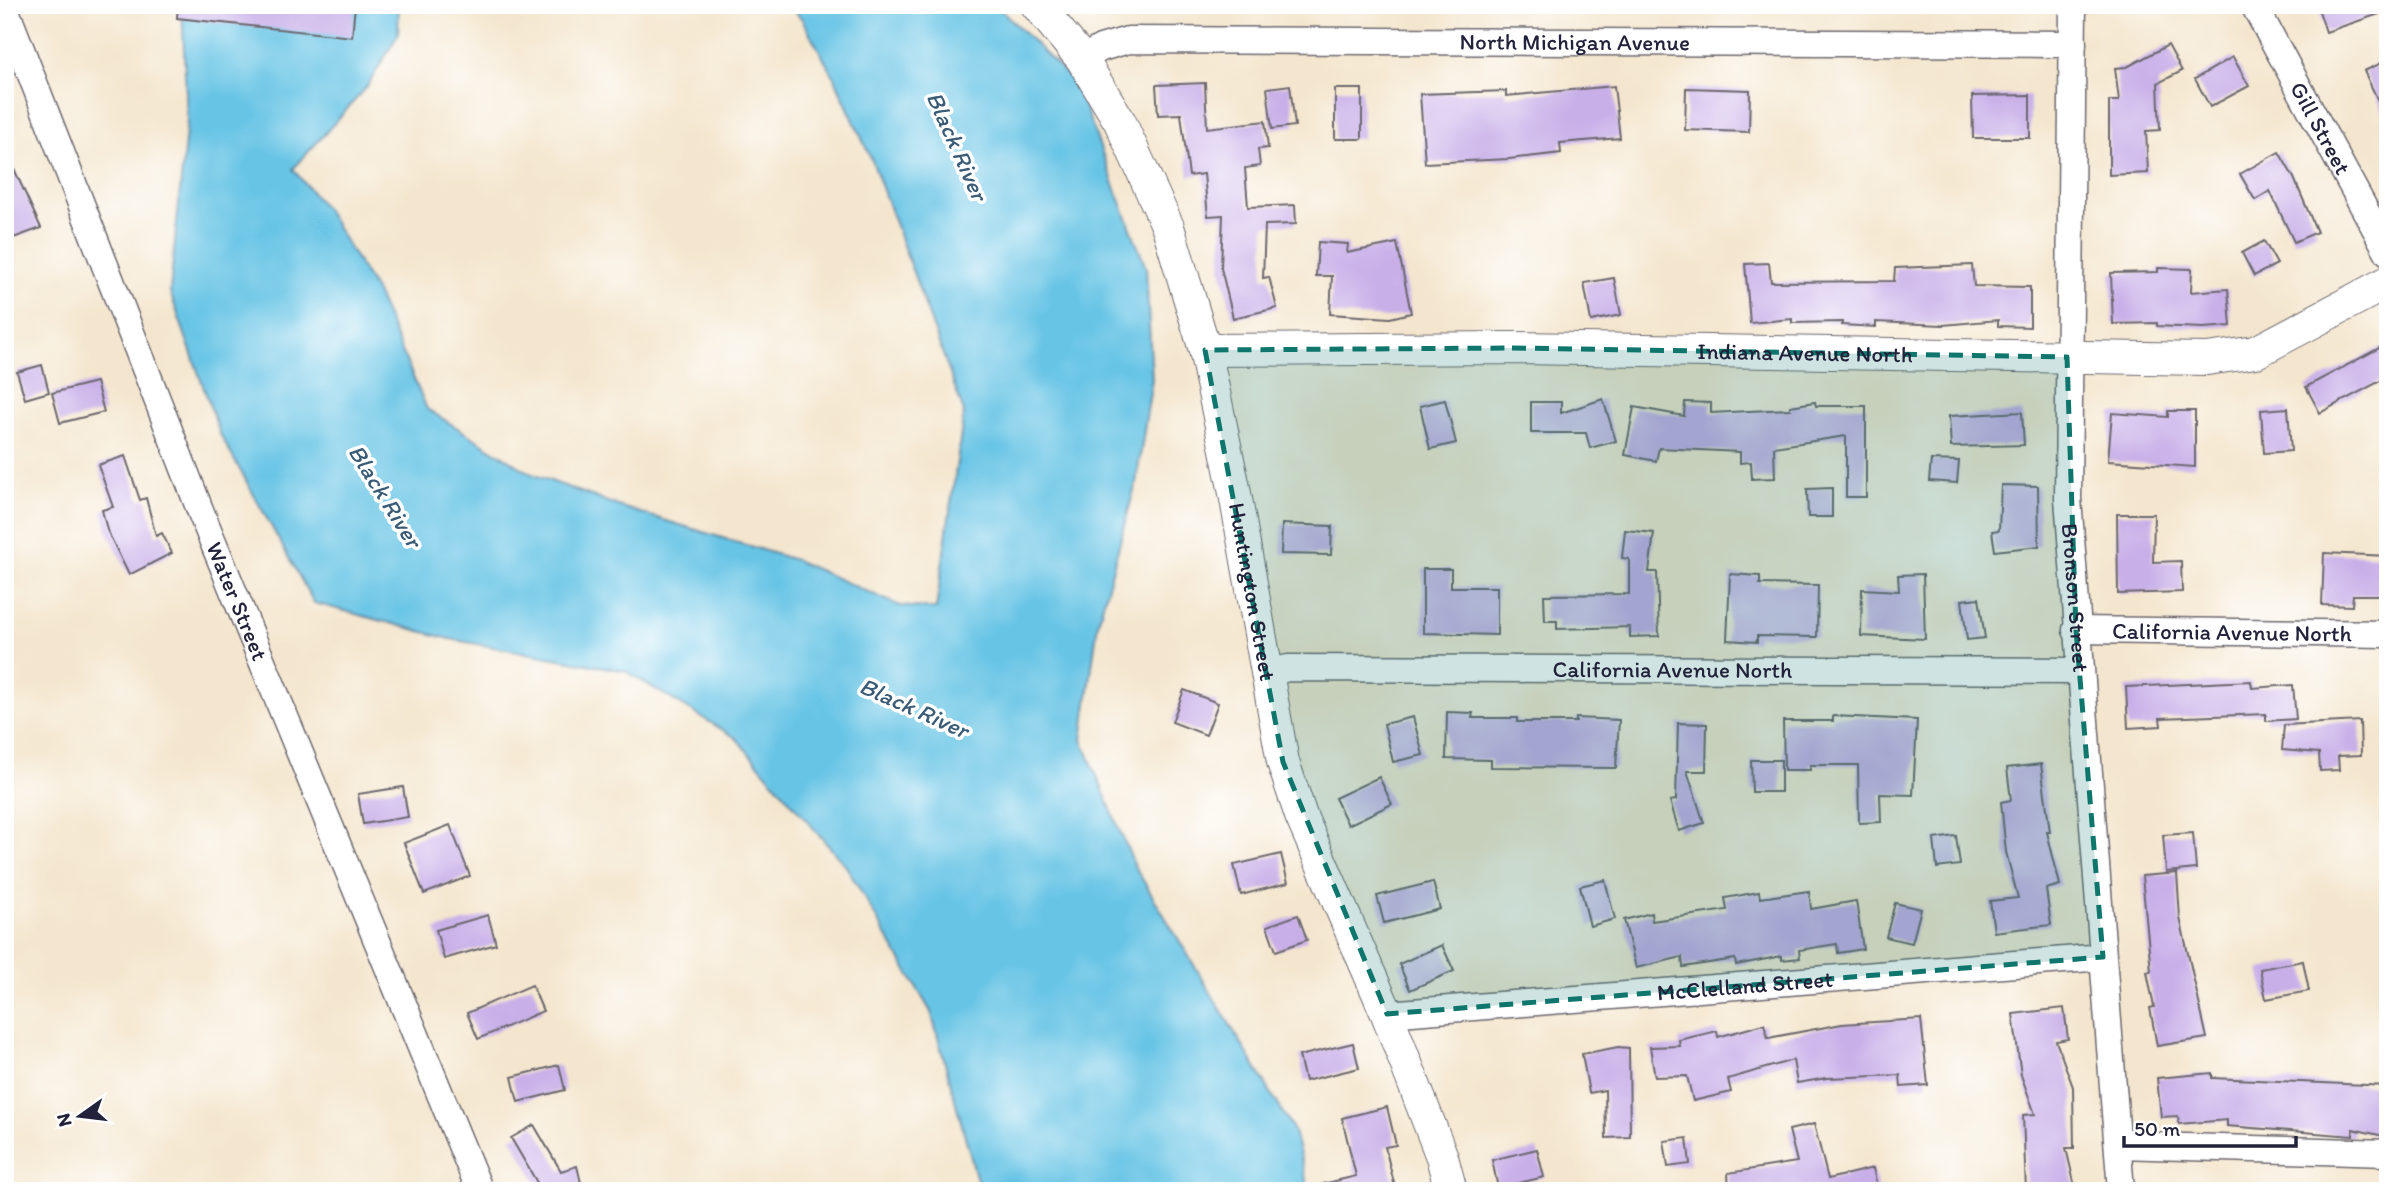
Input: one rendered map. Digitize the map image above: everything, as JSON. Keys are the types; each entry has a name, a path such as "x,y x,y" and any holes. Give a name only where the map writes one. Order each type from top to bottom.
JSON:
{"street":[{"name":"Huntington Street","path":"1037,5 1082,59 1120,122 1168,228 1205,351 1283,762 1301,816 1387,1014 1442,1157 1451,1191"},
{"name":"Bronson Street","path":"2073,5 2067,357 2068,499 2079,671 2121,1191"},
{"name":"Gill Street","path":"2254,5 2388,252"},
{"name":"Water Street","path":"5,8 202,515 480,1191"},
{"name":"North Michigan Avenue","path":"1082,59 1101,48 1128,40 2073,44"},
{"name":"Indiana Avenue North","path":"1205,351 1512,348 2207,359 2256,352 2388,282"},
{"name":"California Avenue North","path":"2076,630 2388,634"},
{"name":"California Avenue North","path":"1267,673 1288,668 2079,671"},
{"name":"McClelland Street","path":"1387,1014 2102,957"},
{"path":"2119,1145 2388,1153"}],"highlighted area":[{"path":"1512,348 2067,357 2076,630 2103,957 1387,1014 1283,762 1205,350"}],"water":[{"name":"Black River","path":"182,5 399,5 398,35 366,88 293,169 327,211 376,292 427,409 532,474 621,507 795,560 900,606 936,609 964,412 873,163 835,79 802,19 789,5 996,5 1076,84 1146,268 1152,379 1136,483 1098,623 1082,740 1135,867 1294,1131 1309,1191 980,1191 931,1012 846,866 736,738 625,671 450,639 314,603 220,434 170,292 187,120"}],"building":[{"path":"178,5 355,5 352,37 177,18"},
{"path":"2317,5 2388,5 2388,11 2326,32"},
{"path":"2168,45 2182,71 2158,83 2160,130 2146,131 2148,173 2109,175 2109,101 2119,101 2115,68 2127,67"},
{"path":"2233,57 2249,86 2210,107 2195,79"},
{"path":"2388,60 2388,122 2364,71"},
{"path":"1205,83 1207,128 1265,121 1268,148 1258,149 1260,166 1245,168 1248,207 1295,205 1296,224 1265,225 1263,278 1269,277 1277,308 1233,318 1221,268 1223,215 1208,216 1204,174 1189,176 1181,114 1158,115 1156,85"},
{"path":"1290,85 1295,126 1272,129 1267,88"},
{"path":"1614,86 1620,138 1560,143 1561,153 1509,159 1425,163 1420,94 1506,91 1506,96"},
{"path":"1686,88 1750,90 1749,132 1685,130"},
{"path":"1335,89 1362,89 1362,139 1335,139"},
{"path":"2030,95 2030,138 1973,138 1972,96"},
{"path":"5,149 41,228 5,241"},
{"path":"2279,152 2294,178 2317,232 2294,242 2270,191 2255,200 2240,174"},
{"path":"2264,241 2277,264 2254,276 2242,253"},
{"path":"1318,242 1348,244 1347,253 1397,243 1411,313 1390,318 1330,314 1332,276 1316,276"},
{"path":"1769,263 1771,282 1894,281 1895,268 1972,265 1974,286 2030,287 2030,327 1998,326 1998,320 1943,325 1876,322 1876,327 1842,325 1842,322 1792,323 1792,319 1750,323 1745,264"},
{"path":"2158,268 2192,269 2191,292 2228,289 2231,326 2203,328 2157,326 2157,323 2113,324 2111,273 2158,272"},
{"path":"1614,278 1621,315 1591,321 1584,283"},
{"path":"2381,347 2388,360 2388,377 2320,413 2306,387"},
{"path":"42,365 49,392 25,399 17,372"},
{"path":"96,382 104,412 60,423 52,393"},
{"path":"1603,399 1616,441 1590,448 1586,433 1531,433 1531,402 1561,402 1561,413"},
{"path":"1445,400 1456,443 1430,449 1420,406"},
{"path":"1685,402 1711,403 1711,413 1790,409 1790,406 1815,402 1816,406 1866,406 1866,497 1846,497 1846,436 1774,447 1775,478 1752,479 1751,462 1740,463 1740,452 1659,448 1656,461 1625,455 1634,407 1684,416"},
{"path":"2288,408 2291,451 2264,453 2261,410"},
{"path":"2168,411 2195,411 2195,467 2108,461 2112,413 2168,417"},
{"path":"2022,412 2024,445 1951,447 1949,416"},
{"path":"125,456 140,500 146,498 156,536 162,533 172,553 129,575 107,530 102,510 113,507 98,465"},
{"path":"1931,460 1959,461 1957,483 1929,481"},
{"path":"2001,485 2038,486 2039,546 1995,551 1992,531 1999,530"},
{"path":"1832,488 1832,517 1808,517 1807,489"},
{"path":"2117,514 2154,514 2153,562 2181,561 2182,592 2118,594"},
{"path":"1282,524 1332,526 1331,555 1281,554"},
{"path":"1625,530 1654,533 1649,572 1657,572 1659,636 1630,637 1630,627 1557,629 1557,621 1545,621 1544,595 1629,594 1629,559 1622,558"},
{"path":"2324,553 2388,556 2388,595 2353,595 2352,606 2322,605"},
{"path":"1423,569 1451,569 1451,587 1497,587 1497,635 1423,633"},
{"path":"1730,574 1760,576 1760,584 1818,585 1817,637 1757,636 1757,642 1727,640"},
{"path":"1923,574 1925,639 1861,636 1862,589 1899,591 1898,575"},
{"path":"1979,598 1985,638 1967,640 1962,600"},
{"path":"2251,681 2252,688 2293,685 2296,719 2266,721 2266,714 2160,718 2161,726 2128,728 2126,687"},
{"path":"1184,690 1218,703 1206,735 1172,722"},
{"path":"1447,712 1473,713 1472,718 1517,718 1517,722 1576,722 1576,718 1619,720 1616,768 1491,767 1491,760 1446,759"},
{"path":"1833,716 1917,720 1913,795 1880,794 1881,822 1859,823 1858,765 1810,765 1810,770 1784,770 1783,721 1833,721"},
{"path":"1413,717 1423,755 1393,762 1384,724"},
{"path":"2360,721 2361,755 2338,756 2339,770 2320,771 2319,753 2282,750 2284,725"},
{"path":"1678,723 1707,724 1706,771 1687,771 1704,823 1679,831 1670,801 1676,800"},
{"path":"1751,760 1781,760 1781,792 1752,792"},
{"path":"2041,764 2050,832 2047,832 2060,885 2046,889 2051,925 1994,932 1990,901 2018,898 2006,852 2001,802 2011,800 2007,768"},
{"path":"1379,777 1392,804 1348,825 1335,798"},
{"path":"403,787 408,817 363,824 358,794"},
{"path":"450,825 470,876 424,894 404,843"},
{"path":"2193,833 2196,869 2166,872 2163,835"},
{"path":"1956,836 1960,865 1937,868 1934,839"},
{"path":"1281,854 1288,883 1241,895 1234,865"},
{"path":"2177,873 2180,918 2207,1038 2157,1046 2150,1008 2154,1007 2147,972 2151,971 2142,876"},
{"path":"1605,880 1615,919 1590,926 1580,886"},
{"path":"1433,882 1440,909 1384,923 1377,896"},
{"path":"1809,891 1811,909 1856,901 1863,949 1838,953 1837,944 1799,950 1800,958 1782,960 1782,956 1736,965 1735,959 1683,967 1682,957 1636,968 1624,920 1651,913 1652,921 1727,910 1725,898 1759,892 1760,898"},
{"path":"1895,903 1921,909 1912,943 1886,937"},
{"path":"488,915 496,944 444,959 436,930"},
{"path":"1298,915 1307,940 1276,951 1267,926"},
{"path":"1442,945 1454,971 1410,990 1399,964"},
{"path":"2303,961 2309,991 2266,999 2260,969"},
{"path":"532,985 543,1011 478,1039 467,1013"},
{"path":"2064,1008 2068,1039 2056,1041 2073,1087 2074,1148 2066,1148 2076,1191 2026,1191 2023,1115 2035,1114 2021,1075 2013,1014"},
{"path":"1921,1019 1928,1085 1901,1087 1900,1075 1827,1078 1797,1083 1793,1060 1728,1079 1731,1092 1693,1101 1687,1076 1655,1077 1650,1047 1680,1046 1679,1040 1717,1031 1718,1037 1764,1024 1768,1038 1842,1024"},
{"path":"1353,1043 1359,1068 1305,1081 1299,1056"},
{"path":"1618,1047 1629,1048 1630,1137 1606,1138 1605,1090 1589,1093 1582,1054"},
{"path":"559,1065 565,1090 518,1102 512,1077"},
{"path":"2212,1073 2212,1078 2388,1086 2388,1137 2353,1129 2353,1136 2227,1126 2227,1120 2179,1124 2178,1116 2161,1117 2157,1078"},
{"path":"1387,1107 1396,1145 1385,1147 1396,1191 1324,1191 1323,1184 1356,1176 1342,1118"},
{"path":"1814,1124 1828,1179 1873,1168 1878,1191 1729,1191 1728,1173 1797,1162 1789,1130"},
{"path":"534,1125 561,1171 577,1166 583,1191 542,1191 511,1138"},
{"path":"1687,1138 1690,1164 1668,1167 1664,1141"},
{"path":"1537,1149 1544,1177 1498,1188 1492,1160"}]}
